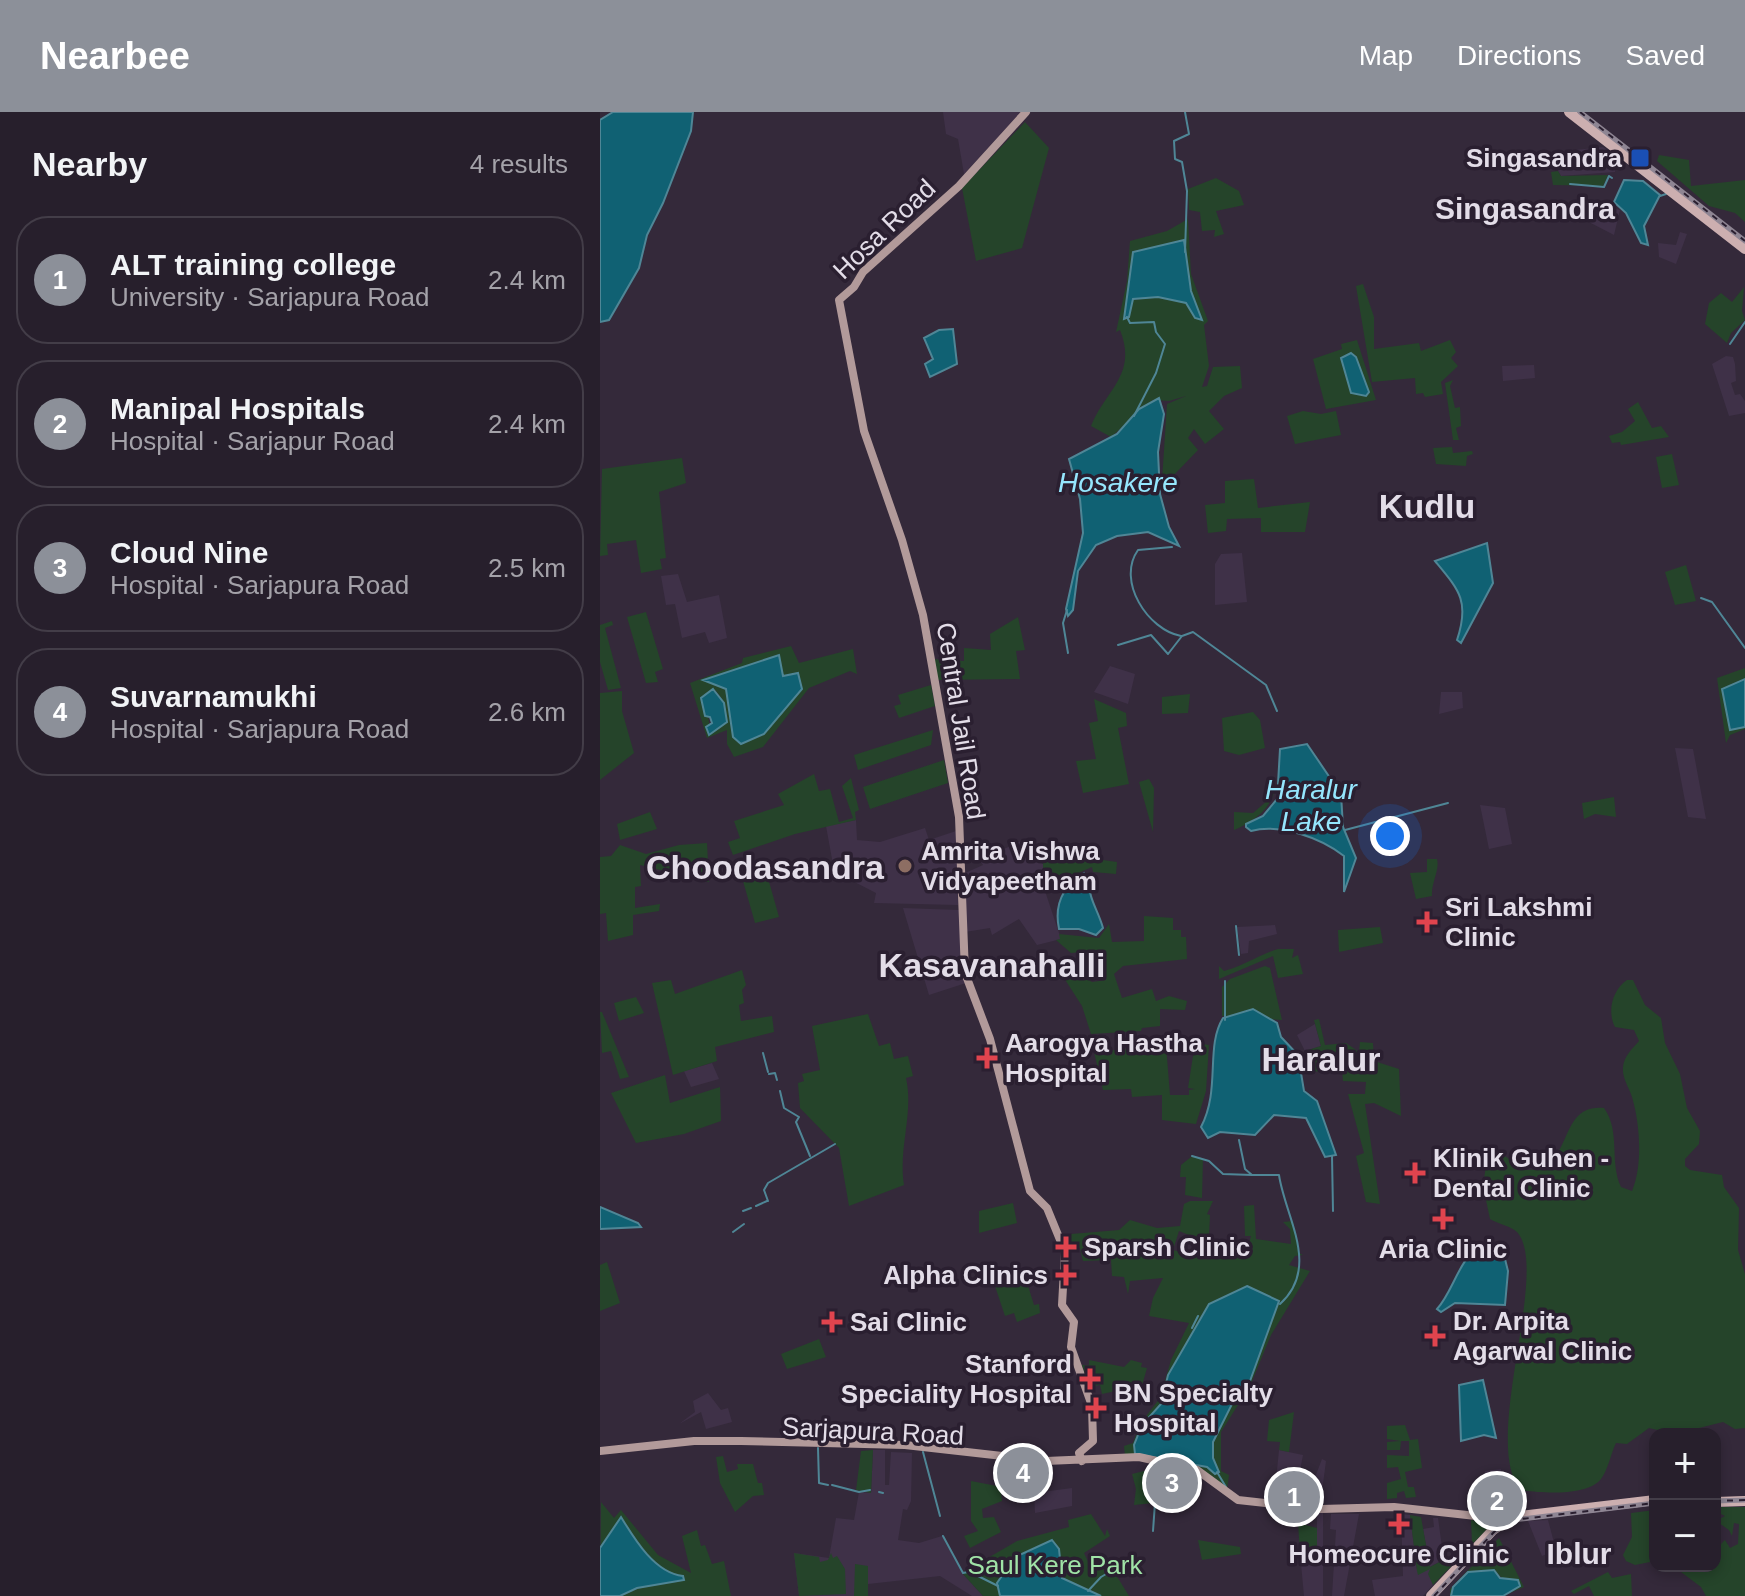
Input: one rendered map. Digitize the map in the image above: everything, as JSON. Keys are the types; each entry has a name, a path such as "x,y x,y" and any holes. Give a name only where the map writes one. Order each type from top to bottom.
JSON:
{"highway":[{"path":"1572,112 1745,247"},
{"path":"1721,1500 1745,1500"},
{"path":"1436,1591 1503,1521 1524,1514 1649,1502"},
{"path":"1436,1591 1486,1539 1514,1517 1649,1503"}],"main road":[{"name":"Hosa Road","path":"839,300 852,289 863,272 957,187 1025,112"},
{"name":"Central Jail Road","path":"839,300 864,431 902,540 923,615 959,817 965,973 993,1050 1030,1191 1047,1208 1065,1256 1062,1305 1074,1322 1072,1349 1094,1416 1093,1441 1079,1453 1082,1461"},
{"name":"Sarjapura Road","path":"600,1452 709,1444 905,1443 1056,1465 1145,1461 1198,1474 1234,1501"},
{"name":"Sarjapura Road","path":"879,1445 1044,1461 1139,1457 1193,1468 1217,1482 1234,1501"},
{"path":"1234,1501 1322,1509 1380,1506 1497,1516"},
{"path":"1234,1501 1321,1512 1393,1510 1514,1517 1591,1506"}],"shaded area":[{"path":"943,112 1021,112 964,174 958,139 946,134"},
{"path":"1603,147 1616,156 1615,172 1561,176 1557,152"},
{"path":"1587,201 1620,210 1614,235 1587,221"},
{"path":"1680,232 1687,234 1676,264 1659,257 1658,243 1676,245"},
{"path":"1726,356 1733,357 1736,381 1731,383 1735,395 1740,394 1745,401 1745,413 1729,416 1712,364"},
{"path":"1534,365 1535,378 1503,381 1502,366"},
{"path":"1242,553 1247,602 1215,605 1215,564 1221,554"},
{"path":"678,574 687,602 719,595 727,638 709,643 705,632 682,638 675,604 666,605 661,576"},
{"path":"1110,666 1135,674 1128,704 1094,692"},
{"path":"1441,692 1462,692 1463,708 1439,714"},
{"path":"1675,748 1693,749 1706,819 1688,817"},
{"path":"1480,805 1505,808 1512,844 1489,849"},
{"name":"Amrita Vishwa Vidyapeetham","path":"856,820 857,840 880,842 925,828 929,840 956,831 958,905 874,903 876,893 837,873 854,871 849,863 834,870 826,826"},
{"path":"1021,841 1023,845 1029,841 1043,864 1044,888 1061,939 1037,945 1019,919 992,935 990,928 965,932 963,874 983,865 980,860"},
{"name":"Amrita Vishwa Vidyapeetham","path":"903,908 959,910 966,983 929,995"},
{"path":"1275,925 1277,934 1249,941 1248,953 1241,954 1237,927"},
{"path":"1315,1024 1321,1046 1305,1051 1297,1035"},
{"path":"712,1063 719,1079 691,1087 684,1071"},
{"path":"708,1393 721,1410 728,1408 732,1422 706,1429 701,1412 679,1424 695,1412 693,1401"},
{"path":"873,1450 885,1450 885,1485 889,1485 891,1452 912,1453 911,1501 907,1510 903,1509 898,1540 919,1543 942,1536 962,1573 983,1596 972,1596 940,1576 868,1584 868,1596 799,1596 794,1553 829,1558 836,1518 854,1520 859,1492 871,1493"},
{"path":"1279,1450 1303,1455 1296,1491 1290,1490 1288,1502 1274,1500"},
{"path":"1322,1459 1326,1461 1320,1507 1296,1505 1298,1495 1309,1493"},
{"path":"1501,1469 1506,1510 1490,1512 1485,1471"},
{"path":"1072,1488 1072,1506 1035,1513 1034,1493"},
{"path":"1317,1513 1323,1513 1323,1596 1304,1596 1300,1553 1317,1552"},
{"path":"1331,1514 1359,1514 1344,1596 1332,1596 1336,1530 1330,1529"},
{"path":"1401,1514 1410,1515 1417,1570 1430,1569 1433,1585 1423,1596 1375,1596 1372,1580 1403,1576"},
{"path":"1433,1518 1438,1518 1442,1547 1437,1549 1439,1562 1430,1567 1423,1529 1434,1527"},
{"path":"1548,1520 1556,1550 1542,1556 1528,1521"}],"green space":[{"path":"1025,122 1049,148 1022,248 976,261 962,188"},
{"path":"1659,155 1689,160 1691,186 1745,180 1745,222 1735,213 1709,206 1657,161"},
{"path":"1558,171 1561,176 1608,175 1603,186 1553,185 1551,172"},
{"path":"1216,178 1239,191 1244,205 1216,211 1224,234 1214,237 1215,230 1202,231 1200,212 1189,210 1188,189"},
{"path":"1188,219 1191,274 1208,321 1204,325 1209,366 1202,387 1207,386 1213,367 1240,366 1242,388 1224,396 1209,411 1224,429 1205,444 1194,429 1188,438 1198,450 1171,478 1162,481 1167,404 1186,396 1169,401 1153,400 1111,437 1091,426 1118,381 1125,359 1120,330 1116,332 1127,281 1130,241 1167,231","holes":["1184,240 1191,292 1202,320 1195,318 1186,303 1158,297 1132,300 1129,317 1125,319 1133,252"]},
{"path":"1363,284 1374,317 1374,349 1419,343 1421,351 1450,340 1456,352 1451,358 1458,366 1441,382 1443,394 1425,397 1423,393 1416,394 1415,378 1372,382 1356,286"},
{"path":"1744,287 1742,311 1745,320 1731,333 1727,343 1705,324 1709,303 1721,293 1732,302"},
{"path":"1357,340 1376,400 1326,409 1313,359 1342,349 1341,344"},
{"path":"1453,380 1450,386 1455,408 1460,407 1461,426 1456,428 1459,440 1453,440 1445,383"},
{"path":"1638,402 1652,428 1661,426 1669,437 1621,445 1620,442 1612,443 1609,436 1622,432 1635,421 1628,409"},
{"path":"1303,411 1321,414 1336,411 1341,435 1295,444 1287,416"},
{"path":"1452,447 1453,453 1472,451 1473,454 1467,456 1466,466 1436,464 1433,448"},
{"path":"1672,454 1679,485 1662,488 1656,457"},
{"path":"682,458 686,483 659,492 666,558 660,559 662,569 641,573 636,540 607,544 608,555 600,556 602,469"},
{"path":"1254,479 1258,508 1310,502 1305,532 1261,532 1261,518 1227,519 1226,531 1208,533 1205,505 1225,503 1225,481"},
{"path":"1686,565 1696,601 1675,605 1665,572"},
{"path":"646,612 663,669 655,672 658,682 646,683 627,617"},
{"path":"1018,617 1025,650 1016,651 1020,679 936,680 932,659 964,661 964,648 991,650 990,634"},
{"path":"612,621 613,625 605,628 621,688 608,690 600,662 600,625"},
{"path":"791,646 799,663 853,649 857,674 850,671 809,688 763,747 734,757 727,744 727,730 707,738 690,683 742,663 743,658","holes":["779,655 783,676 801,690 764,734 741,743 733,736 726,689 703,680","714,689 723,701 726,714 722,725 711,734 708,716"]},
{"path":"1745,668 1745,729 1730,735 1726,743 1717,678"},
{"path":"931,685 935,706 899,718 894,706 901,704 898,695"},
{"path":"622,691 622,711 634,753 600,780 600,693"},
{"path":"1190,694 1188,713 1162,714 1162,697"},
{"path":"1094,699 1126,713 1127,726 1118,728 1129,784 1083,793 1076,761 1096,759 1089,723 1098,721"},
{"path":"1253,712 1260,720 1265,748 1239,755 1224,751 1222,718"},
{"path":"933,730 931,745 858,770 854,755"},
{"path":"944,760 948,783 870,809 863,787"},
{"path":"814,774 819,791 830,789 839,822 853,818 842,786 851,778 859,810 855,812 856,820 795,834 733,855 728,842 740,838 734,821 784,805 778,794"},
{"path":"1149,779 1154,788 1153,832 1139,782"},
{"path":"1271,785 1276,786 1266,808 1249,823 1234,830 1234,812 1253,813 1267,801"},
{"path":"1614,797 1616,817 1595,814 1584,819 1582,803"},
{"path":"650,812 657,829 620,840 617,824"},
{"path":"707,843 709,882 640,865 641,886 635,887 635,908 660,904 659,911 633,915 633,935 608,941 606,913 600,914 600,857 611,856 620,845 646,854 679,845"},
{"path":"1067,855 1117,862 1116,874 1093,872 1092,867 1044,888 1043,864 1037,857"},
{"path":"1427,859 1437,859 1438,863 1432,896 1416,899 1410,873 1427,872"},
{"path":"768,878 779,917 755,923 743,881"},
{"path":"1144,916 1173,918 1173,930 1181,930 1181,937 1186,937 1187,959 1123,966 1114,974 1122,998 1152,989 1156,1001 1169,996 1187,1001 1185,1010 1160,1009 1160,1026 1142,1028 1141,1031 1091,1034 1082,1006 1064,978 1070,967 1092,982 1106,980 1106,955 1101,950 1071,953 1056,940 1060,939 1059,934 1099,938 1109,924 1112,942 1144,941"},
{"path":"1380,927 1383,943 1339,952 1338,930"},
{"path":"1278,949 1294,949 1292,958 1298,955 1303,974 1278,978 1273,956 1219,979 1219,966 1224,971"},
{"path":"1265,966 1270,968 1282,1020 1222,1016 1222,987 1230,979"},
{"path":"742,970 746,985 742,990 744,1003 739,1005 741,1021 772,1016 774,1032 715,1047 717,1061 673,1075 652,983 671,980 675,994"},
{"path":"1633,980 1645,1005 1661,1018 1665,1043 1680,1074 1687,1108 1700,1131 1699,1144 1685,1159 1685,1166 1690,1170 1722,1175 1724,1187 1739,1208 1738,1250 1745,1274 1745,1428 1735,1429 1723,1422 1699,1428 1649,1428 1627,1444 1616,1443 1601,1479 1594,1485 1562,1492 1520,1490 1510,1466 1508,1434 1523,1317 1525,1252 1517,1232 1490,1219 1483,1186 1487,1158 1499,1152 1525,1170 1541,1168 1552,1160 1578,1116 1589,1109 1604,1108 1612,1127 1621,1187 1632,1191 1638,1169 1638,1132 1635,1108 1623,1067 1639,1041 1634,1030 1615,1027 1611,1015 1612,1002 1622,984"},
{"path":"636,997 644,1013 619,1021 614,1003"},
{"path":"600,1012 629,1077 620,1079 611,1051 602,1053"},
{"path":"868,1014 879,1046 890,1043 894,1059 908,1056 913,1076 906,1078 908,1104 904,1185 849,1206 839,1148 800,1108 798,1083 804,1081 802,1074 820,1070 812,1026"},
{"path":"1319,1019 1325,1045 1346,1043 1359,1052 1360,1042 1373,1043 1374,1061 1399,1069 1401,1116 1374,1103 1365,1104 1380,1204 1366,1202 1356,1156 1364,1153 1348,1094 1365,1094 1366,1082 1343,1081 1342,1070 1308,1072 1305,1051 1321,1046 1314,1020"},
{"path":"1195,1043 1209,1045 1206,1091 1196,1124 1162,1120 1162,1095 1132,1097 1131,1089 1103,1090 1094,1052 1166,1045 1170,1095 1189,1095 1189,1090 1195,1089 1188,1088"},
{"path":"665,1075 670,1103 720,1087 721,1121 684,1134 636,1143 611,1093"},
{"path":"1191,1157 1203,1158 1202,1198 1185,1195 1186,1177 1180,1177 1181,1165"},
{"path":"1213,1201 1207,1214 1210,1215 1209,1237 1201,1240 1179,1231 1173,1250 1204,1257 1204,1249 1247,1249 1251,1236 1245,1236 1244,1206 1254,1205 1256,1239 1291,1244 1290,1229 1283,1222 1293,1221 1299,1253 1303,1255 1295,1256 1289,1265 1310,1271 1271,1335 1250,1386 1221,1432 1221,1471 1229,1475 1227,1490 1203,1470 1125,1456 1124,1446 1133,1443 1140,1424 1160,1398 1171,1360 1189,1323 1149,1316 1153,1298 1163,1278 1130,1281 1128,1294 1124,1277 1112,1276 1111,1260 1083,1261 1080,1248 1071,1250 1071,1234 1119,1230 1130,1220 1157,1228 1180,1226 1184,1204"},
{"path":"1013,1203 1017,1223 979,1233 979,1211"},
{"path":"607,1262 620,1303 600,1311 600,1265"},
{"path":"1025,1276 1034,1305 1039,1304 1040,1313 1017,1322 1014,1313 1005,1316 995,1286"},
{"path":"819,1339 826,1357 787,1369 781,1354"},
{"path":"1089,1360 1124,1367 1131,1360 1142,1363 1141,1367 1147,1368 1141,1389 1128,1385 1125,1389 1102,1394 1100,1385 1089,1387 1082,1365 1089,1365"},
{"path":"1294,1412 1289,1452 1279,1450 1280,1442 1267,1441 1269,1420"},
{"path":"1405,1425 1410,1440 1418,1439 1422,1468 1405,1472 1408,1487 1414,1487 1416,1497 1406,1498 1404,1491 1397,1493 1397,1498 1387,1499 1387,1483 1401,1479 1398,1467 1387,1468 1387,1455 1409,1456 1409,1441 1401,1441 1400,1450 1387,1450 1387,1442 1400,1441 1387,1439 1387,1426"},
{"path":"873,1450 871,1493 856,1490 861,1451"},
{"path":"723,1456 727,1472 738,1469 737,1464 753,1464 758,1483 762,1483 764,1495 753,1496 735,1512 720,1483 716,1457"},
{"path":"1144,1471 1161,1475 1153,1503 1134,1505 1136,1489 1132,1474"},
{"path":"1027,1480 1029,1493 1001,1491 1002,1501 982,1509 983,1518 994,1517 1001,1532 970,1548 964,1536 978,1531 971,1521 971,1481 997,1486"},
{"path":"601,1502 614,1518 621,1510 658,1555 691,1573 682,1536 697,1530 701,1546 705,1545 712,1564 724,1561 731,1596 600,1596"},
{"path":"1721,1507 1745,1507 1745,1596 1706,1596 1701,1587 1681,1572 1721,1572 1721,1545 1725,1540 1730,1548 1738,1544 1739,1524 1734,1523 1732,1536 1721,1524 1721,1518 1725,1516 1721,1514"},
{"path":"1649,1511 1649,1562 1635,1565 1626,1561 1623,1555 1632,1537 1631,1513"},
{"name":"Saul Kere Park","path":"1091,1514 1105,1536 1107,1529 1110,1536 1084,1553 1092,1570 1110,1565 1129,1596 983,1596 962,1573 1017,1541 1069,1527 1068,1520"},
{"path":"1410,1515 1421,1517 1430,1567 1453,1555 1452,1547 1472,1542 1471,1520 1492,1524 1433,1585 1428,1574 1430,1569 1418,1575"},
{"path":"1298,1523 1317,1528 1317,1552 1300,1553"},
{"path":"1499,1538 1524,1587 1503,1596 1514,1590 1494,1570 1468,1572 1450,1596 1450,1589"},
{"path":"1198,1540 1240,1547 1241,1554 1202,1560"},
{"path":"794,1553 819,1557 820,1562 828,1560 831,1553 833,1558 837,1556 845,1569 846,1594 799,1596"},
{"path":"855,1564 868,1566 868,1596 854,1596"},
{"path":"1608,1572 1612,1578 1631,1574 1632,1596 1594,1596 1589,1586 1574,1594 1571,1591"}],"water":[{"path":"613,112 693,112 691,131 647,235 639,268 609,320 600,322 600,120"},
{"path":"1624,180 1643,181 1660,195 1644,226 1648,245 1641,243 1626,213 1614,202"},
{"path":"1184,240 1191,291 1202,320 1195,318 1186,303 1158,297 1133,299 1129,317 1124,319 1133,252"},
{"path":"953,329 957,364 930,377 925,364 933,359 924,338 939,330"},
{"path":"1351,353 1356,357 1369,392 1366,396 1351,393 1341,358"},
{"name":"Hosakere","path":"1159,398 1164,414 1158,452 1160,494 1169,527 1179,546 1148,532 1117,536 1096,545 1078,571 1073,610 1068,616 1066,609 1083,533 1080,499 1069,459 1117,434 1139,409"},
{"path":"1487,543 1493,583 1461,643 1457,640 1462,615 1460,597 1435,561"},
{"path":"779,655 783,676 798,673 802,689 764,734 741,744 733,737 726,689 703,680"},
{"path":"1745,679 1745,727 1730,730 1722,689"},
{"path":"713,689 724,703 727,722 709,735 706,727 712,723 710,717 705,716 701,698"},
{"name":"Haralur Lake","path":"1307,744 1341,794 1343,827 1356,858 1344,892 1344,856 1335,849 1300,834 1275,829 1251,831 1246,827 1246,824 1263,816 1282,793 1278,784 1280,749"},
{"path":"1084,873 1089,880 1103,928 1096,935 1079,929 1059,929 1058,912 1062,897"},
{"path":"1253,1009 1277,1023 1281,1037 1298,1055 1304,1091 1317,1101 1336,1155 1325,1157 1306,1118 1274,1115 1255,1135 1220,1132 1208,1138 1201,1127 1210,1098 1218,1029 1223,1018"},
{"path":"600,1207 638,1223 641,1227 600,1229"},
{"path":"1480,1247 1489,1247 1505,1259 1508,1271 1505,1305 1455,1303 1441,1312 1437,1309 1461,1267"},
{"path":"1247,1286 1279,1301 1250,1381 1233,1402 1213,1442 1213,1458 1219,1472 1215,1474 1207,1467 1135,1454 1134,1445 1142,1425 1161,1404 1168,1375 1209,1304"},
{"path":"1483,1380 1496,1438 1484,1435 1461,1441 1459,1385"},
{"path":"621,1517 639,1545 655,1562 673,1574 683,1576 684,1580 637,1588 620,1596 600,1596 600,1548"},
{"path":"1052,1540 1059,1549 1062,1578 1101,1596 1000,1596 997,1583 1015,1557"},
{"path":"1494,1570 1500,1578 1518,1580 1520,1586 1503,1596 1451,1596 1453,1587 1468,1572"}],"waterway":[{"path":"1185,112 1189,134 1174,141 1175,159 1182,162 1187,191 1185,252"},
{"path":"1570,184 1604,187 1609,176 1612,178"},
{"path":"1660,196 1666,194"},
{"path":"1127,317 1130,323 1154,322 1156,332 1165,344 1156,373 1134,416"},
{"path":"1730,344 1745,322"},
{"path":"1172,547 1138,550 1132,562 1131,576 1133,589 1147,614 1169,632 1181,636"},
{"path":"1701,598 1712,602 1745,648"},
{"path":"1067,610 1063,623 1068,653"},
{"path":"1118,645 1151,635 1168,654 1182,636 1193,632 1266,685 1277,711"},
{"path":"1345,830 1448,803"},
{"path":"1236,926 1239,955"},
{"path":"1225,981 1225,1020"},
{"path":"763,1053 768,1072"},
{"path":"769,1074 775,1073 777,1080"},
{"path":"780,1091 784,1108 799,1117 796,1122 810,1156"},
{"path":"1239,1140 1245,1169 1252,1175 1279,1175 1297,1241 1298,1274 1292,1290 1280,1304"},
{"path":"768,1201 764,1190 768,1183 835,1144"},
{"path":"1192,1156 1209,1161 1223,1174 1252,1175"},
{"path":"1332,1156 1333,1211"},
{"path":"756,1206 767,1201"},
{"path":"743,1211 751,1208"},
{"path":"733,1232 744,1224"},
{"path":"1192,1328 1198,1316"},
{"path":"818,1448 819,1483 828,1485"},
{"path":"923,1452 940,1516"},
{"path":"1217,1472 1226,1487"},
{"path":"832,1485 859,1492 870,1490"},
{"path":"879,1492 883,1493"},
{"path":"1153,1531 1155,1503"},
{"path":"943,1536 963,1573 968,1572"},
{"path":"1088,1591 1113,1570"},
{"path":"970,1572 998,1586"}],"railway":[{"path":"1580,112 1745,241"},
{"path":"1721,1501 1745,1500"},
{"path":"1434,1596 1495,1531 1513,1520 1649,1504"}],"place":[{"name":"Singasandra","path":"1640,158"},
{"name":"Amrita Vishwa Vidyapeetham","path":"905,866"},
{"name":"Sri Lakshmi Clinic","path":"1427,922"},
{"name":"Aarogya Hastha Hospital","path":"987,1058"},
{"name":"Klinik Guhen - Dental Clinic","path":"1415,1173"},
{"name":"Aria Clinic","path":"1443,1219"},
{"name":"Sparsh Clinic","path":"1066,1247"},
{"name":"Alpha Clinics","path":"1066,1275"},
{"name":"Sai Clinic","path":"832,1322"},
{"name":"Dr. Arpita Agarwal Clinic","path":"1435,1336"},
{"name":"Stanford Speciality Hospital","path":"1090,1379"},
{"name":"BN Specialty Hospital","path":"1096,1408"},
{"name":"Suvarnamukhi","path":"1023,1473"},
{"name":"Cloud Nine","path":"1172,1483"},
{"name":"ALT training college","path":"1294,1497"},
{"name":"Manipal Hospitals","path":"1497,1501"},
{"name":"Homeocure Clinic","path":"1399,1524"}],"district":[{"name":"Singasandra","path":"1525,209"},
{"name":"Kudlu","path":"1427,506"},
{"name":"Choodasandra","path":"765,867"},
{"name":"Kasavanahalli","path":"992,965"},
{"name":"Haralur","path":"1321,1059"},
{"name":"Iblur","path":"1579,1554"}]}
